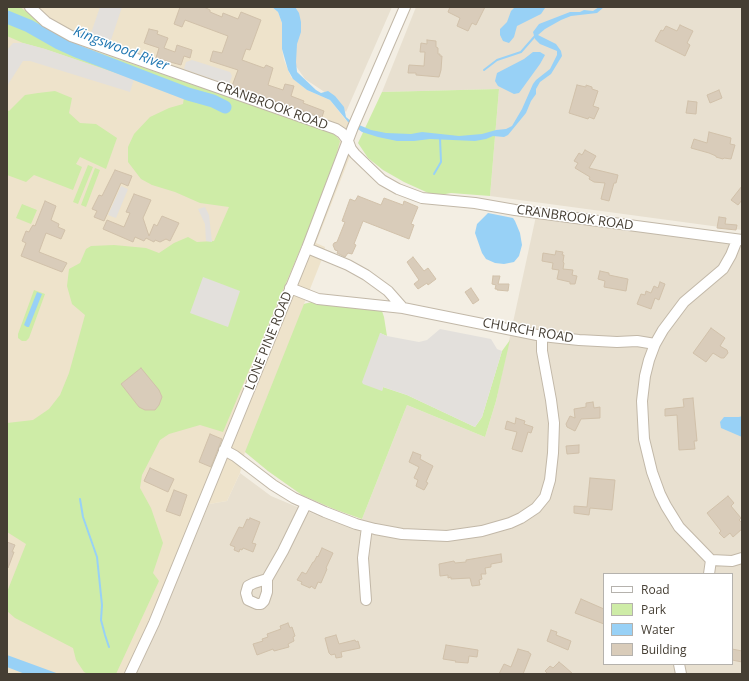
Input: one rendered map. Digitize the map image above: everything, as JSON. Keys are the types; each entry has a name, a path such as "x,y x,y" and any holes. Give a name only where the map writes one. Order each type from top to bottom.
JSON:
{"street":[{"name":"CRANBROOK ROAD","path":"30,7 50,24 71,36 336,129 342,133 355,154 382,180 398,189 422,198 475,203 740,240"},
{"name":"LONE PINE ROAD","path":"130,674 154,623 307,248 353,127 405,7"},
{"path":"740,240 722,268 684,302 663,330 655,344 645,376 641,416 646,450 652,472 666,506 683,532 711,560 732,561 742,558"},
{"path":"307,248 348,265 366,276 388,291 403,308"},
{"name":"CHURCH ROAD","path":"290,288 318,299 403,308 542,336 617,342 637,341 655,344"},
{"path":"224,450 235,456 284,492 306,504 338,518 367,527 402,534 436,536 482,531 510,523 529,513 542,503 548,490 550,480 554,437 553,412 542,351 542,336"},
{"path":"267,579 284,551 306,504"},
{"path":"366,600 362,558 367,527"},
{"path":"709,573 711,560"}],"shaded area":[{"path":"7,7 272,7 278,12 282,23 282,49 284,60 291,77 307,90 330,100 345,119 351,124 354,146 316,243 325,247 322,259 304,304 312,302 362,519 302,495 268,471 245,452 240,473 227,501 209,504 136,674 7,674"},
{"path":"100,7 122,7 111,40 91,33"},
{"path":"283,7 392,7 346,112 335,99 305,79 291,59"},
{"path":"416,7 742,7 742,230 490,196 499,89 382,92"},
{"path":"13,43 23,43 45,49 134,79 130,92 30,61 23,61 7,86 7,50"},
{"path":"192,60 230,72 232,76 229,85 184,69 186,62"},
{"path":"121,186 128,189 116,218 108,215"},
{"path":"205,207 209,215 212,242 206,241 205,224 198,209"},
{"path":"536,216 742,246 742,674 136,674 209,504 227,501 240,473 271,496 321,517 360,529 362,519 407,405 485,437 496,401"},
{"path":"203,277 240,291 228,327 190,313"},
{"path":"440,329 491,339 497,349 502,351 482,417 475,427 407,395 383,387 382,391 363,384 362,382 380,333 387,336 419,342 427,340"}],"green space":[{"path":"7,7 20,7 65,41 331,132 340,141 336,156 305,238 223,432 200,425 169,434 160,440 142,475 140,488 151,508 163,543 153,573 159,581 116,674 88,674 84,672 76,660 73,648 15,618 7,611 7,592 26,544 7,532 7,423 33,420 49,409 60,395 69,373 85,315 72,304 67,286 69,269 80,263 86,249 91,246 114,245 146,248 159,253 174,243 188,237 197,242 214,241 229,207 200,203 175,192 152,185 141,179 128,162 128,147 134,134 150,117 169,108 183,104 184,97 45,49 23,43 7,36"},
{"path":"499,89 490,196 451,193 435,196 404,182 383,170 368,158 358,143 382,92"},
{"path":"55,91 72,98 69,113 80,123 96,124 117,138 106,169 80,157 76,164 82,167 73,190 34,175 26,182 7,175 7,110 9,111 25,95"},
{"path":"88,165 93,167 78,204 73,202"},
{"path":"95,168 100,170 86,207 81,205"},
{"path":"22,204 37,210 31,224 16,218"},
{"path":"34,290 45,294 29,338 26,341 22,341 18,338 18,334"},
{"path":"312,302 381,308 387,336 380,333 382,391 383,387 407,395 475,427 482,417 502,351 510,340 496,401 485,437 407,405 362,519 302,495 268,471 245,452 304,304"}],"water":[{"path":"272,7 295,7 299,13 301,22 301,32 297,44 297,72 316,90 321,93 328,91 335,96 344,107 346,117 352,122 371,130 386,133 411,134 422,132 459,136 482,134 506,129 512,126 522,109 533,84 550,69 557,55 557,51 540,44 535,39 533,32 539,24 570,12 580,12 584,10 593,11 599,7 604,7 597,13 571,16 561,20 545,29 538,35 556,44 561,51 562,56 551,74 540,82 536,89 536,94 526,113 508,135 504,137 493,136 475,141 430,139 397,141 362,132 348,122 330,100 307,90 293,79 288,70 282,49 282,23 278,12"},
{"path":"515,7 545,8 541,14 517,26 514,37 509,43 503,41 500,35 500,29 507,22 511,11"},
{"path":"533,52 540,52 545,55 519,93 514,94 498,86 495,81 497,73 524,59"},
{"path":"488,213 513,218 515,221 520,233 522,245 519,256 514,262 504,264 495,263 486,259 482,253 475,233 477,224"},
{"path":"37,292 42,294 29,327 27,327 24,325"},
{"path":"742,416 742,437 721,428 720,422 724,417"},
{"path":"7,655 59,674 25,674 7,667"}],"building":[{"path":"180,7 204,7 210,10 210,12 222,17 223,13 238,19 241,12 261,20 250,50 246,49 242,60 264,68 266,65 273,68 268,85 283,90 285,84 294,86 291,96 304,101 303,103 324,111 322,117 232,86 238,70 210,61 213,51 222,53 228,36 185,20 182,27 174,24"},
{"path":"450,7 485,7 476,25 472,23 468,31 457,26 460,18 448,12"},
{"path":"680,25 693,31 687,43 690,45 685,56 655,41 661,30 663,31 666,26 677,31"},
{"path":"149,29 158,31 157,34 168,38 164,48 175,52 177,45 192,50 190,58 184,56 181,65 156,58 159,48 144,43"},
{"path":"427,40 436,41 438,54 442,56 439,77 408,73 409,65 424,66 425,52 420,52 421,43 427,44"},
{"path":"577,85 586,87 586,85 598,91 593,106 599,108 594,119 589,117 588,119 569,113"},
{"path":"719,90 722,98 710,103 707,95"},
{"path":"688,101 697,102 696,114 686,113"},
{"path":"709,132 731,138 730,144 735,145 731,159 723,159 691,148 694,139 707,143"},
{"path":"585,150 596,156 589,168 618,175 609,201 601,199 605,183 594,182 589,179 590,177 575,168 578,163 574,161 579,153 582,155"},
{"path":"115,170 132,176 128,186 121,183 104,221 94,217 97,211 92,209 99,195 102,196"},
{"path":"742,186 742,200 738,205 731,200"},
{"path":"134,194 151,200 143,218 149,236 154,224 157,226 162,216 179,223 170,241 166,239 160,242 155,240 154,242 146,238 144,241 135,237 133,242 103,229 107,220 124,227 130,213 126,212"},
{"path":"358,196 381,205 384,198 403,205 404,201 418,207 411,224 414,225 409,239 363,221 354,244 356,245 352,254 348,253 345,257 337,253 338,251 335,250 333,245 337,242 345,222 342,221 350,199 355,201"},
{"path":"45,201 56,206 51,220 59,224 58,227 65,230 61,239 46,233 39,252 67,263 62,272 21,256 26,243 22,241 26,231 29,232 33,225 35,226"},
{"path":"719,217 726,218 725,224 737,225 736,230 717,228"},
{"path":"556,251 563,252 563,269 573,270 572,275 577,276 575,284 570,284 570,282 557,279 559,270 552,269 553,263 542,261 543,253 555,255"},
{"path":"413,257 424,271 428,268 436,279 428,285 427,283 418,289 414,284 419,280 407,262"},
{"path":"600,271 609,273 609,275 628,279 626,291 604,287 605,281 598,279"},
{"path":"493,276 500,276 498,284 509,284 508,291 495,289 496,285 492,284"},
{"path":"660,282 665,284 659,300 655,298 651,309 637,304 641,294 645,295 646,291 651,293 654,286 658,288"},
{"path":"471,288 479,300 473,304 465,292"},
{"path":"711,328 725,338 720,346 727,350 728,353 724,358 721,358 713,353 706,362 693,353"},
{"path":"141,368 159,390 162,397 155,410 145,410 139,407 121,384"},
{"path":"693,398 697,441 694,441 695,449 679,450 677,415 665,416 665,409 684,407 683,399"},
{"path":"593,402 594,408 600,407 600,418 581,419 575,431 567,427 566,424 570,416 575,418 574,409 586,407 586,403"},
{"path":"516,418 525,421 524,424 533,427 531,433 528,432 522,452 512,449 517,432 505,429 507,421 515,424"},
{"path":"210,434 222,439 211,467 199,462"},
{"path":"579,445 579,453 567,454 566,446"},
{"path":"413,452 421,455 420,459 433,466 426,482 428,483 424,490 416,486 418,480 414,478 419,467 409,462"},
{"path":"150,468 174,479 168,492 144,481"},
{"path":"590,478 615,480 612,510 590,508 589,515 574,513 574,506 587,507"},
{"path":"174,490 187,495 180,516 166,511"},
{"path":"728,496 734,503 731,506 741,518 739,520 742,523 742,529 733,537 730,533 724,538 719,533 721,531 707,513"},
{"path":"250,518 260,522 252,543 256,544 253,552 243,548 242,550 240,549 239,552 234,550 235,547 230,545 239,527 243,528 247,519 249,520"},
{"path":"7,542 15,545 8,568"},
{"path":"322,548 333,553 321,583 318,582 315,589 311,586 310,588 301,584 302,582 297,580 302,572 306,574 317,556 318,557"},
{"path":"501,554 502,562 491,564 491,567 485,568 486,574 481,574 482,579 479,580 480,585 472,586 470,578 451,579 451,577 448,578 448,575 440,576 439,564 454,561 455,563 466,562 466,560"},
{"path":"581,599 603,609 603,624 575,613"},
{"path":"288,623 290,628 292,627 295,636 293,637 294,641 288,644 289,647 274,651 273,649 257,655 253,644 263,641 262,639 268,637 267,634 281,629 280,626"},
{"path":"551,630 557,632 556,635 571,641 568,650 547,641"},
{"path":"336,635 339,644 355,640 356,642 358,641 360,648 341,652 342,657 336,658 335,654 331,655 329,653 325,638"},
{"path":"446,645 478,650 477,657 469,656 468,663 443,659"},
{"path":"518,649 531,654 523,674 499,674 504,664 511,667"},
{"path":"733,649 742,651 742,662 733,660"},
{"path":"559,662 573,674 548,674 545,671 550,666 553,668"}],"waterway":[{"name":"Kingswood River","path":"7,17 29,26 59,43 79,52 188,94 213,101 225,107"},
{"path":"484,70 497,60 521,52 535,36"},
{"path":"434,174 441,162 440,138"},
{"path":"80,499 83,517 97,557 102,605 101,620 109,647"}]}
